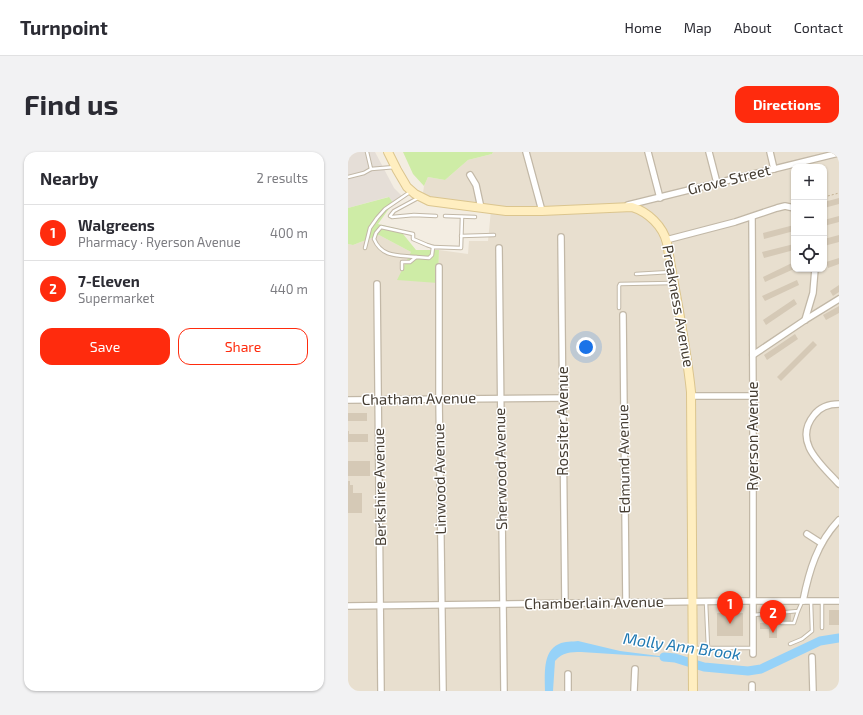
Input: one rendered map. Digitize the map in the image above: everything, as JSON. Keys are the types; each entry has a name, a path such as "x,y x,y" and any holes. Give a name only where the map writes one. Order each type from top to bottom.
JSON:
{"main road":[{"name":"Preakness Avenue","path":"388,152 403,181 411,191 429,201 506,211 632,207 648,215 657,224 666,240 688,364 691,396 693,691"}],"street":[{"path":"526,152 542,211"},
{"path":"648,152 660,198"},
{"path":"709,152 717,183"},
{"path":"770,152 774,169"},
{"name":"Grove Street","path":"620,207 832,153 839,153"},
{"path":"470,174 476,185 481,208"},
{"path":"666,240 752,217 785,206 791,207"},
{"name":"Ryerson Avenue","path":"752,217 753,651"},
{"name":"Rossiter Avenue","path":"561,237 565,604"},
{"name":"Sherwood Avenue","path":"500,248 504,691"},
{"name":"Linwood Avenue","path":"439,267 439,399 443,691"},
{"path":"805,320 813,293 815,272"},
{"name":"Berkshire Avenue","path":"377,284 381,691"},
{"path":"753,355 839,299"},
{"name":"Edmund Avenue","path":"623,315 626,603"},
{"path":"691,396 753,396"},
{"name":"Chatham Avenue","path":"348,400 563,398"},
{"path":"839,404 827,405 816,412 808,425 806,438 809,448 815,457 839,484"},
{"path":"803,601 810,572 821,543 839,520"},
{"path":"807,534 821,543"},
{"name":"Chamberlain Avenue","path":"348,606 706,601 839,601"},
{"path":"812,658 812,691"},
{"path":"634,691 635,669"},
{"path":"568,674 568,691"}],"lane":[{"path":"367,152 371,169"},
{"path":"348,178 364,174 371,169 395,167"},
{"path":"365,248 370,228 377,218 390,205 411,191"},
{"path":"420,197 394,211 390,216 436,216"},
{"path":"445,216 475,217"},
{"path":"433,246 432,255 429,258 387,254 377,246 374,239 376,233 381,227 413,234 413,239 427,245 461,248 462,217"},
{"path":"461,236 494,235"},
{"path":"402,269 402,262 410,262 416,257"},
{"path":"636,274 672,272"},
{"path":"619,308 620,284 674,282"},
{"path":"706,601 708,648"},
{"path":"769,601 769,613"},
{"path":"781,612 781,623 794,623 803,601"},
{"path":"790,644 802,639 812,631 811,601"},
{"path":"822,602 822,628"},
{"path":"753,615 798,611"},
{"path":"693,648 753,651"}],"path":[{"path":"827,196 839,192"}],"shaded area":[{"path":"348,152 375,152 394,188 402,196 393,203 388,197 348,208"},
{"path":"493,152 839,152 839,691 348,691 348,244 353,245 379,235 411,252 438,283 439,250 468,254 469,241 488,241 491,210 422,201 424,186 428,177 445,180 468,160 492,154"}],"green space":[{"path":"403,152 493,152 492,154 468,160 445,180 428,177 424,186 413,174"},
{"path":"389,197 393,203 378,224 399,229 416,250 439,250 438,283 397,280 411,252 379,235 353,245 348,244 348,208"}],"water":[{"path":"578,641 620,651 675,658 581,652 567,653 555,661 553,691 545,691 545,671 547,658 550,652 554,647 561,643"}],"building":[{"path":"839,198 839,204 827,207 827,201"},
{"path":"839,216 839,222 827,225 827,219"},
{"path":"791,226 791,232 764,239 763,233"},
{"path":"839,235 839,242 827,245 827,238"},
{"path":"791,245 791,251 764,258 762,252"},
{"path":"839,258 839,264 828,268 827,262"},
{"path":"791,263 791,270 765,282 763,277"},
{"path":"797,280 799,285 765,301 762,296"},
{"path":"839,285 839,292 833,296 830,291"},
{"path":"794,299 797,304 766,325 763,320"},
{"path":"839,306 839,313 826,320 823,315"},
{"path":"795,334 798,339 767,360 764,355"},
{"path":"813,341 817,345 781,381 777,377"},
{"path":"348,413 367,413 367,421 348,421"},
{"path":"348,431 349,434 368,434 368,442 348,442"},
{"path":"348,461 370,461 370,476 348,476"},
{"path":"348,481 350,481 350,485 353,485 353,493 362,493 362,513 348,513"},
{"path":"829,610 839,610 839,625 829,625"},
{"path":"717,613 743,613 743,636 717,636"},
{"path":"784,614 791,614 791,621 784,621"},
{"path":"760,623 777,623 777,638 769,638 769,629 760,629"}],"waterway":[{"name":"Molly Ann Brook","path":"664,657 675,658 704,667 748,671 761,669 820,641 839,638"}],"place":[{"name":"Walgreens","path":"730,624"},
{"name":"7-Eleven","path":"773,633"}]}
